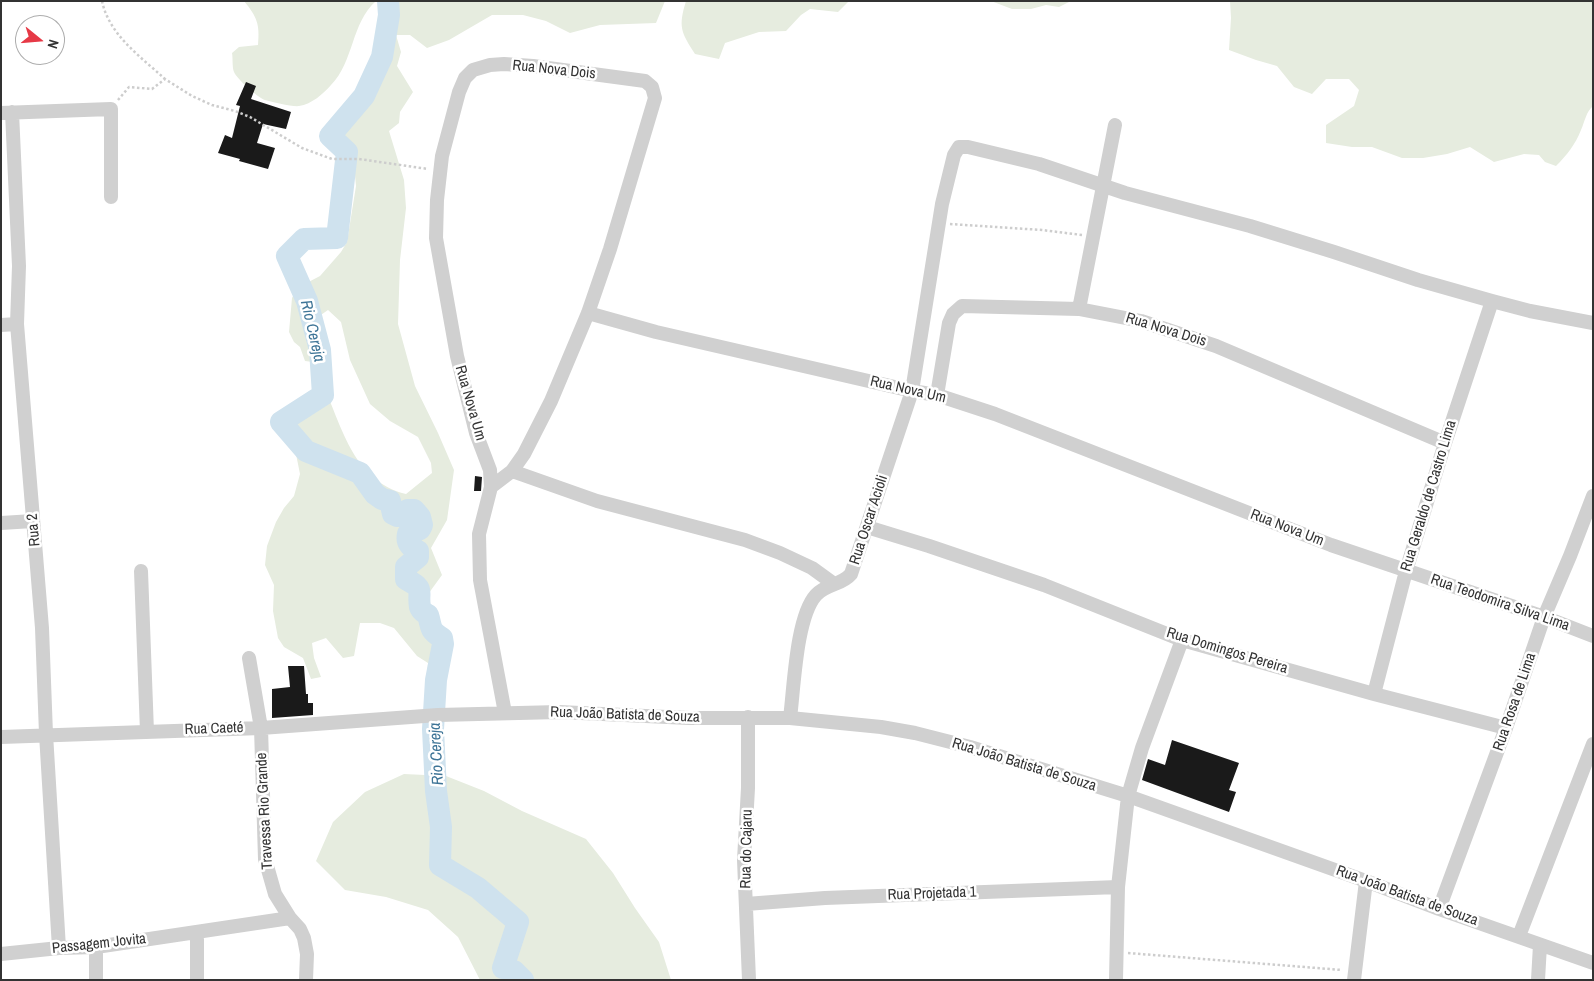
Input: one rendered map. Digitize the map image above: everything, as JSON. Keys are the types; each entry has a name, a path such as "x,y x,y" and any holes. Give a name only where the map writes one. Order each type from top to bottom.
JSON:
{"street":[{"name":"Rua Nova Dois","path":"450,317 436,238 442,156 459,92 465,78 474,70 490,65 533,66 590,75 636,78 645,81 652,87 655,98 610,249 588,313"},
{"path":"6,113 111,109 110,197"},
{"name":"Rua 2","path":"6,113 19,266 17,324 42,628 46,734 59,948"},
{"path":"1079,309 1115,125"},
{"name":"Rua Oscar Acioli","path":"790,718 798,654 806,612 816,595 827,586 847,579 851,574 912,390 942,204 954,155 959,147 968,147 1039,164 1103,186"},
{"path":"1103,186 1259,229 1418,280 1492,301 1530,311 1593,323"},
{"name":"Rua Geraldo de Castro Lima","path":"1374,694 1406,571 1445,442 1492,301"},
{"name":"Rua Nova Dois","path":"937,394 949,323 952,314 962,306 1079,309 1140,320 1179,332 1445,442"},
{"path":"491,487 512,471 535,436 588,313"},
{"name":"Rua Nova Um","path":"588,313 656,332 937,394 995,414 1331,545 1406,571"},
{"name":"Rua Nova Um","path":"450,317 468,405 490,470 491,487 479,534 480,580 505,713"},
{"path":"1,325 17,324"},
{"path":"512,471 597,501 745,540 780,553 812,568 834,584"},
{"name":"Rua Rosa de Lima","path":"1439,910 1506,728 1544,617 1593,496"},
{"path":"1,523 33,521"},
{"name":"Rua Domingos Pereira","path":"868,527 1044,585 1182,640 1374,694 1506,728"},
{"path":"141,571 146,732"},
{"name":"Rua Teodomira Silva Lima","path":"1406,571 1544,617 1593,636"},
{"path":"1116,980 1118,887 1128,796 1142,748 1182,640"},
{"name":"Travessa Rio Grande","path":"249,658 261,728 265,859 275,894 290,918 300,929 304,938 307,954 306,980"},
{"name":"Rua João Batista de Souza","path":"433,716 559,712 689,718 790,718 849,722 915,733 970,747 1128,796 1366,881 1439,910 1593,963"},
{"name":"Rua Caeté","path":"1,737 261,728 433,716"},
{"name":"Rua do Cajaru","path":"748,717 748,788 744,860 749,980"},
{"path":"1519,936 1593,744"},
{"path":"1355,975 1366,881"},
{"name":"Rua Projetada 1","path":"746,904 825,898 1118,887"},
{"name":"Passagem Jovita","path":"1,954 59,948 96,947 290,918"},
{"path":"197,933 197,980"},
{"path":"1538,980 1540,945"},
{"path":"96,947 96,980"}],"path":[{"path":"102,1 113,29 165,79 192,96 212,105 235,110 250,116 302,148 332,160 359,159 441,171"},
{"path":"111,109 129,86 152,89 165,79"},
{"path":"939,224 992,226 1093,236"},
{"path":"1116,952 1355,975"}],"shaded area":[{"path":"244,1 376,1 362,20 339,76 317,98 304,105 296,106 262,99 243,83 234,72 232,53 239,47 258,45 257,21"},
{"path":"392,1 665,1 656,23 600,25 570,33 546,21 523,15 492,15 449,40 427,48 410,35 396,35 401,52 397,66 413,92 400,112 399,123 389,131 404,180 406,208 400,260 398,324 415,386 454,470 447,520 431,548 442,575 426,597 432,620 449,642 441,680 435,687 427,676 428,663 417,656 394,628 380,623 360,623 354,656 343,658 326,638 312,643 314,658 321,677 311,679 303,658 284,647 278,638 273,611 274,585 265,565 267,546 276,522 294,496 300,474 288,414 293,404 308,392 324,387 353,452 362,466 374,478 388,487 406,494 432,473 431,463 418,437 390,421 370,404 350,360 341,322 328,310 318,317 319,345 313,362 305,361 300,347 294,342 289,332 292,298 297,288 320,276 341,252 347,242 356,186 354,165 339,127 345,106 382,59 386,50 385,30"},
{"path":"686,1 849,1 838,12 810,9 801,15 786,31 759,32 725,43 719,59 695,54 687,40 682,29 682,17"},
{"path":"991,1 1071,1 1059,7 1046,5 1031,9 1012,9"},
{"path":"1230,1 1593,1 1593,106 1587,114 1573,145 1556,166 1545,162 1539,155 1524,154 1494,162 1470,147 1447,154 1423,158 1402,158 1372,147 1352,147 1326,143 1326,125 1354,106 1359,90 1349,79 1326,79 1312,94 1294,87 1277,66 1229,50"},
{"path":"404,774 446,776 484,791 522,811 586,839 613,873 659,942 671,980 480,980 458,937 428,910 386,897 345,890 316,861 333,822 365,792"}],"building":[{"path":"246,82 256,86 251,99 291,112 286,129 263,124 257,143 275,148 268,169 218,153 225,135 232,138 240,106 236,105"},
{"path":"475,476 482,477 481,491 474,491"},
{"path":"288,666 304,666 306,694 308,694 308,703 313,703 313,715 272,718 272,689 290,687"},
{"path":"1172,740 1239,763 1229,790 1236,792 1229,812 1142,780 1148,759 1165,765"}],"waterway":[{"name":"Rio Cereja","path":"388,1 389,15 382,57 364,96 330,136 347,152 337,238 304,239 287,256 307,301 320,350 323,395 281,422 306,451 360,473 375,494 382,499 390,501 393,514 397,516 408,510 414,510 420,517 422,525 420,529 408,534 408,542 418,551 418,557 406,567 406,579 418,588 421,608 428,615 432,628 442,638 443,644 436,680 433,729 436,791 441,827 440,865 478,888 518,922 503,968 514,971 523,980"}]}
